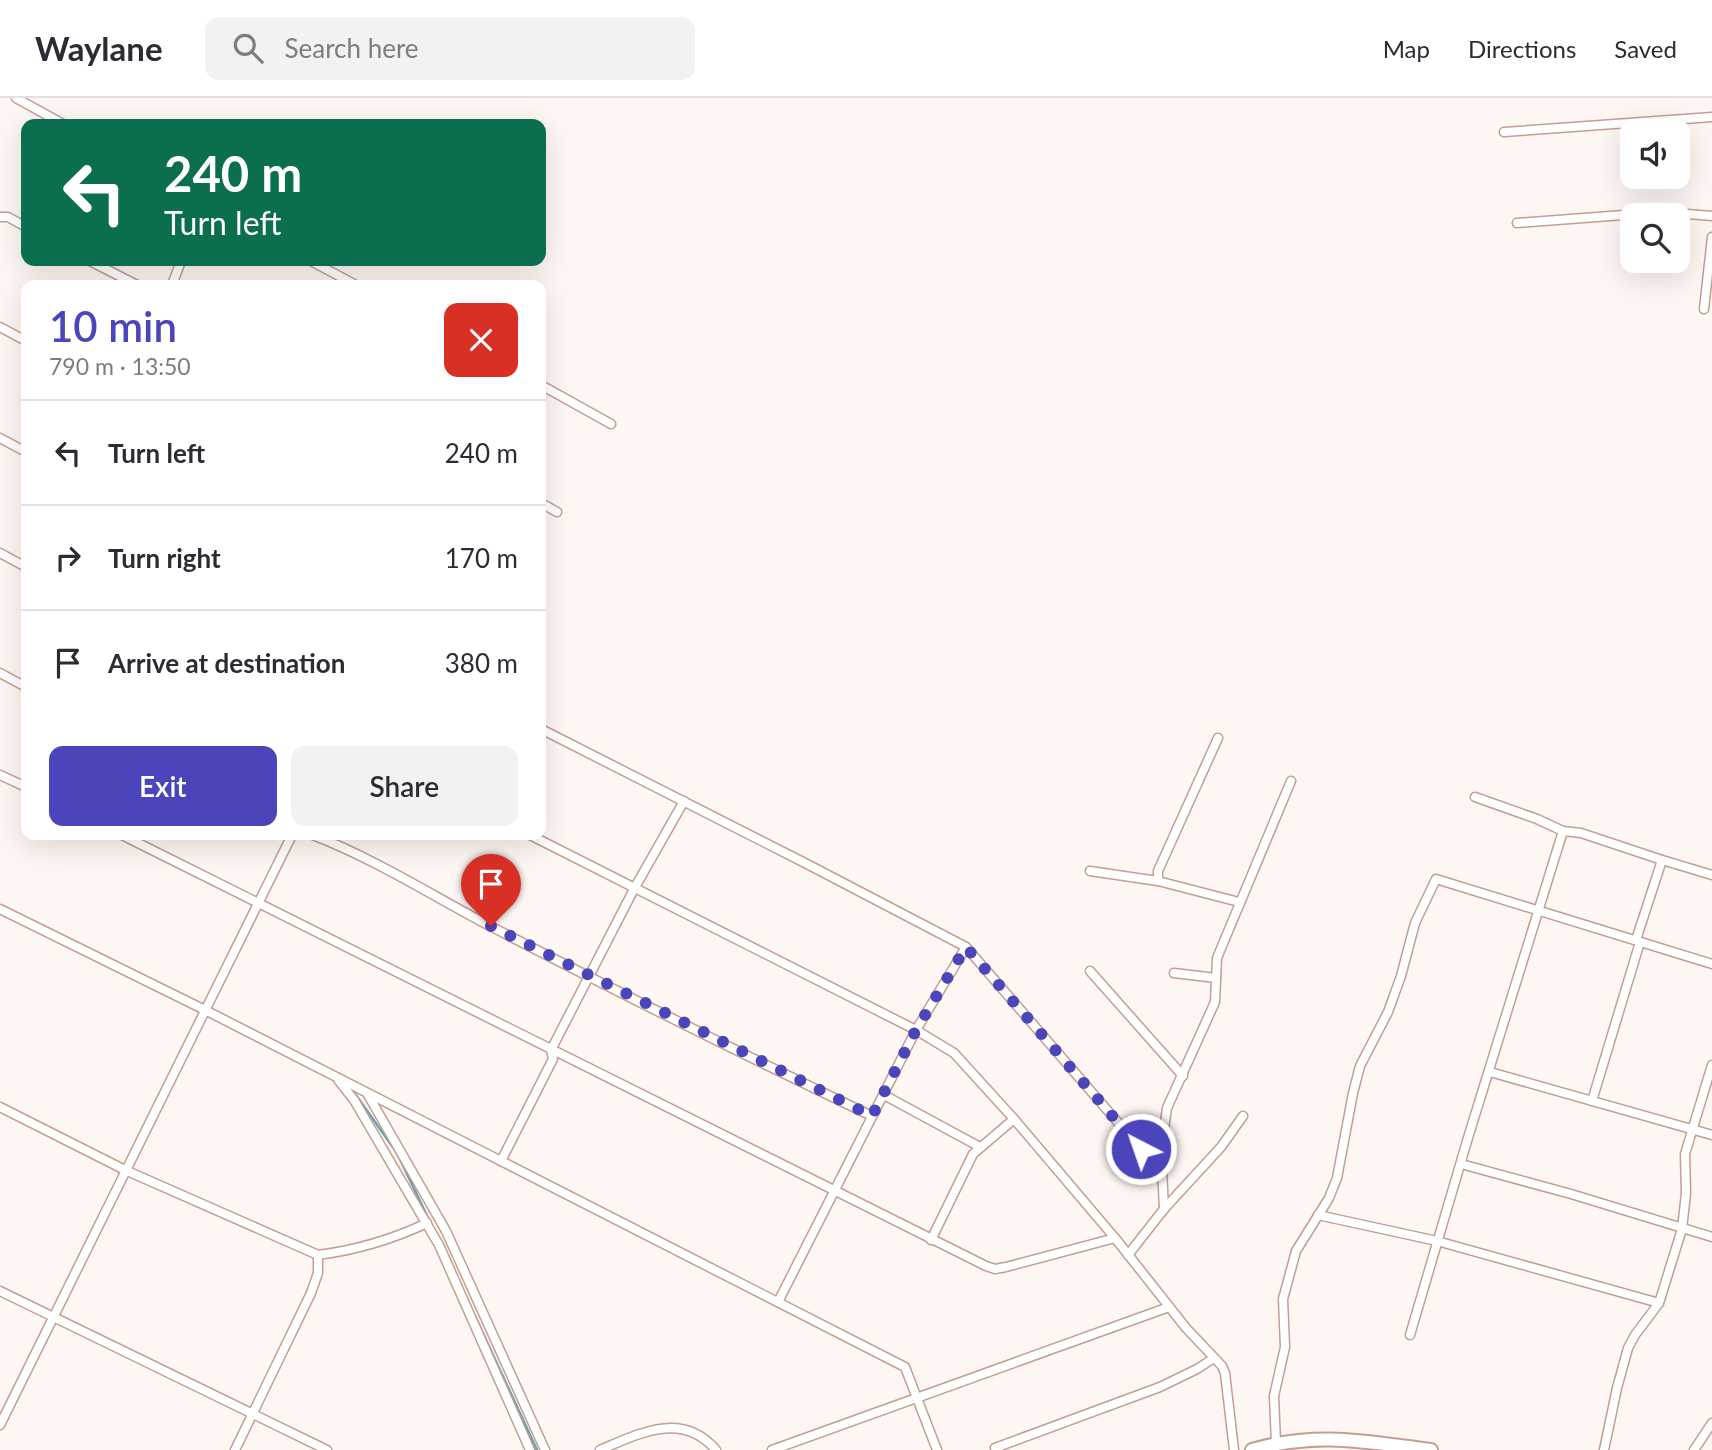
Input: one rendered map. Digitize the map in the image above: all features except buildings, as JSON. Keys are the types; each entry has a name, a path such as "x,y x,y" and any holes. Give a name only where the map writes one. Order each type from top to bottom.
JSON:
{"main road":[{"path":"1252,1450 1276,1443 1431,1450"}],"street":[{"path":"16,98 54,119"},
{"path":"1504,132 1712,117"},
{"path":"1517,223 1663,212 1712,216"},
{"path":"0,216 21,224"},
{"path":"1704,309 1712,237"},
{"path":"100,266 127,280"},
{"path":"320,266 347,280"},
{"path":"0,327 21,338"},
{"path":"546,388 611,424"},
{"path":"0,438 21,449"},
{"path":"546,506 557,512"},
{"path":"0,553 21,564"},
{"path":"0,673 21,684"},
{"path":"546,732 966,947 1141,1149 1161,1161"},
{"path":"1158,881 1158,871 1218,738"},
{"path":"0,775 21,785"},
{"path":"1164,1209 1161,1149 1167,1108 1214,1002 1217,958 1291,781"},
{"path":"1475,797 1563,831 1581,833 1712,875"},
{"path":"501,1161 553,1059 551,1050 634,889 684,801"},
{"path":"1410,1335 1563,831"},
{"path":"132,840 931,1240 995,1269 1115,1238"},
{"path":"0,1425 290,840"},
{"path":"326,840 589,976 872,1116"},
{"path":"540,840 916,1030 954,1054 1014,1119 1225,1373 1234,1450"},
{"path":"1592,1101 1662,860"},
{"path":"1090,871 1158,881 1239,902"},
{"path":"1276,1443 1274,1396 1285,1347 1283,1299 1296,1251 1329,1198 1337,1178 1360,1066 1388,1012 1415,923 1436,879 1712,964"},
{"path":"0,909 205,1010 905,1367 937,1450"},
{"path":"778,1302 916,1030 966,947"},
{"path":"1090,971 1183,1076"},
{"path":"1174,972 1216,978"},
{"path":"1604,1450 1628,1348 1634,1335 1659,1303 1682,1229 1686,1193 1684,1162 1712,1065"},
{"path":"1490,1073 1712,1135"},
{"path":"336,1077 354,1100 427,1223 530,1450"},
{"path":"366,1092 446,1231 545,1450"},
{"path":"884,1095 980,1147"},
{"path":"0,1107 125,1170 318,1255 352,1250 387,1240 427,1223"},
{"path":"1128,1255 1164,1209 1221,1147 1243,1116"},
{"path":"931,1240 973,1154 1014,1119"},
{"path":"1461,1164 1712,1237"},
{"path":"1318,1215 1437,1241 1659,1303"},
{"path":"234,1450 311,1293 318,1273 318,1255"},
{"path":"0,1291 327,1450"},
{"path":"772,1450 1169,1307"},
{"path":"995,1448 1169,1383 1214,1358"},
{"path":"1694,1450 1712,1423"},
{"path":"600,1450 647,1430 663,1427 702,1437 716,1450"}],"waterway":[{"path":"353,1091 397,1153 430,1222"},
{"path":"475,1316 537,1450"}],"route":[{"path":"491,926 872,1116 916,1030 966,947 1141,1149"}]}
